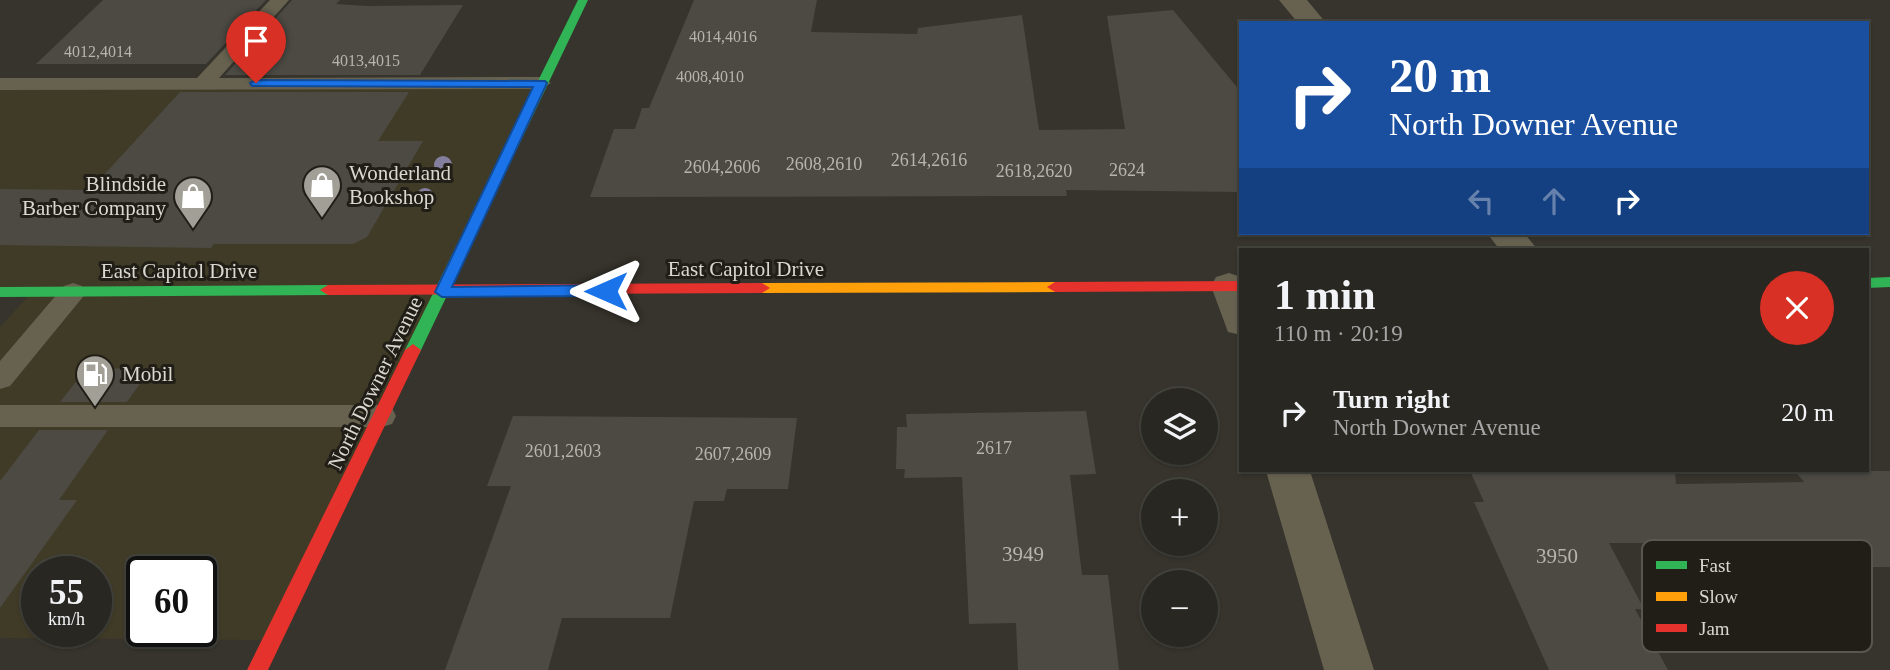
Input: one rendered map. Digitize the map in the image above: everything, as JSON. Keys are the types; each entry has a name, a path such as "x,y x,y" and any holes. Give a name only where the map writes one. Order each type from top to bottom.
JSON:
{"main road":[{"name":"North Downer Avenue","path":"257,670 583,0"},
{"path":"1869,283 1890,282"},
{"name":"East Capitol Drive","path":"0,292 442,292 1235,286"}],"street":[{"path":"1292,0 1310,21"},
{"path":"1506,235 1518,248"},
{"path":"1235,286 1239,310"},
{"path":"1288,472 1349,670"}],"lane":[{"path":"202,84 280,0"},
{"path":"0,84 541,83"},
{"path":"0,379 73,292"},
{"path":"0,416 382,416"}],"shaded area":[{"path":"541,83 273,640 217,640 217,556 126,556 126,639 112,639 112,556 21,556 21,638 0,638 0,327 32,292 0,292 0,84"}],"building":[{"path":"103,0 266,0 206,64 36,64"},
{"path":"292,0 340,0 336,4 367,6 463,5 420,75 225,75"},
{"path":"694,0 817,0 811,32 917,34 918,28 1022,15 1039,130 1125,129 1107,16 1173,10 1239,90 1239,192 1066,190 1067,196 590,197 614,129 635,129 642,108 649,108"},
{"path":"180,92 409,92 378,141 423,141 367,237 353,244 214,244 211,248 0,245 0,189 90,190"},
{"path":"151,368 127,402 60,402 86,369"},
{"path":"1086,411 1096,474 1070,475 1082,575 1108,575 1119,670 1018,670 1016,623 969,624 962,477 904,478 905,469 896,469 897,427 907,427 906,414"},
{"path":"513,416 797,418 788,489 727,489 724,501 694,501 670,618 562,618 548,670 445,670 511,486 487,486"},
{"path":"39,430 108,430 59,500 77,500 37,556 21,556 21,579 0,608 0,481"},
{"path":"1890,471 1890,567 1872,567 1872,540 1642,540 1642,543 1609,543 1642,605 1642,609 1635,609 1642,622 1642,652 1658,652 1668,670 1549,670 1474,502 1484,502 1470,472 1675,472 1676,484 1804,482 1796,472"}],"traffic: fast":[{"path":"413,350 583,0"},
{"path":"1869,283 1890,282"},
{"path":"0,292 328,290"}],"traffic: slow":[{"path":"762,288 1055,287"}],"traffic: jam":[{"path":"1055,287 1239,286"},
{"path":"328,290 762,288"},
{"path":"257,670 413,350"}],"place":[{"name":"Wonderland Bookshop","path":"322,219"},
{"name":"Blindside Barber Company","path":"193,230"},
{"name":"Mobil","path":"95,408"}],"route":[{"path":"256,83 541,83 442,292 606,291"}]}
